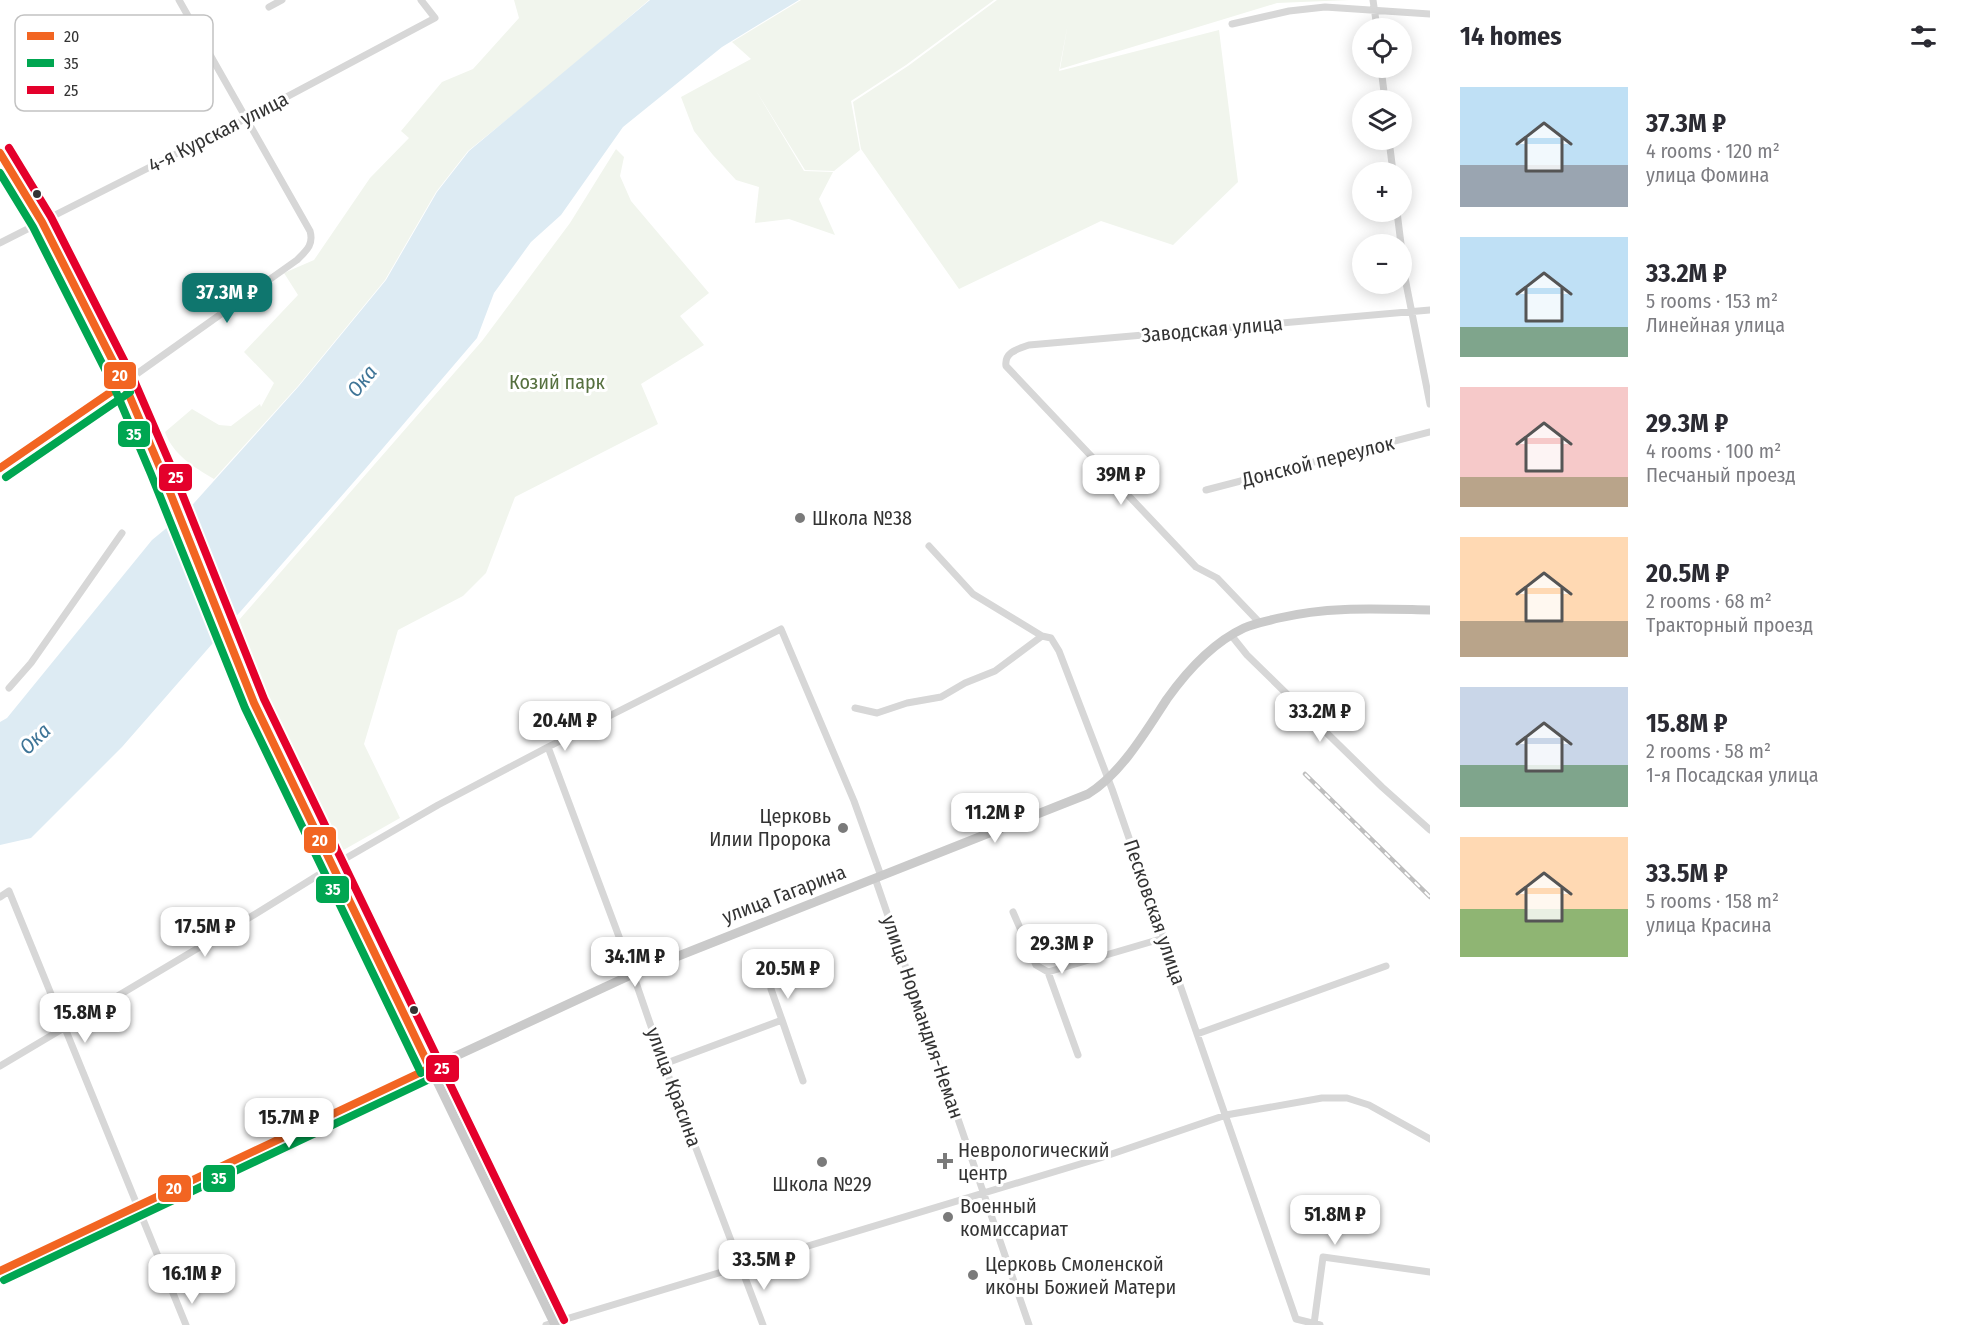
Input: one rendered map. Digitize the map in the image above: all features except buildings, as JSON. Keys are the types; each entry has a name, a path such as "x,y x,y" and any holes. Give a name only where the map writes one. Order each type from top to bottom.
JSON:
{"main road":[{"path":"0,153 42,222 124,383 254,703 552,1324"},
{"name":"улица Гагарина","path":"430,1068 633,974 1088,794 1108,779 1194,666 1216,645 1259,622 1345,609 1430,610"}],"street":[{"path":"179,0 188,15"},
{"path":"269,7 282,0"},
{"name":"4-я Курская улица","path":"0,243 247,118 435,18 421,0"},
{"path":"1373,0 1376,18"},
{"path":"1232,24 1289,11 1325,7 1430,14"},
{"path":"0,468 297,260 310,245 312,238 310,231 213,59"},
{"path":"1408,294 1430,404"},
{"name":"Заводская улица","path":"1259,622 1217,578 1196,567 1006,366 1005,360 1008,355 1029,345 1430,310"},
{"name":"Донской переулок","path":"1206,490 1430,432"},
{"path":"9,688 31,663 122,533"},
{"name":"Песковская улица","path":"929,546 973,594 1042,636 1051,638 1059,651 1108,779 1296,1319 1317,1325"},
{"name":"улица Нормандия-Неман","path":"548,747 781,629 854,801 1029,1325"},
{"path":"1231,635 1247,655 1430,830"},
{"path":"855,708 877,713 907,703 941,697 995,670 1042,636"},
{"path":"0,1066 332,866 438,805 548,747"},
{"name":"улица Красина","path":"548,747 763,1325"},
{"path":"0,897 9,891 186,1325"},
{"path":"1013,912 1036,965 1048,972 1078,1055"},
{"path":"1048,972 1164,938"},
{"path":"1197,1034 1386,966"},
{"path":"771,989 803,1081"},
{"path":"664,1064 782,1020"},
{"name":"улица Гагарина","path":"0,1271 430,1068"},
{"path":"552,1324 1100,1158 1226,1115 1322,1098 1347,1098 1369,1104 1430,1139"},
{"path":"1317,1325 1323,1257 1430,1272"}],"green space":[{"path":"514,0 649,0 562,75 468,151 436,192 385,280 298,386 214,479 192,465 173,447 165,432 192,409 219,425 231,426 260,404 261,407 274,383 244,352 298,295 284,273 314,260 370,178 409,138 401,131 442,82 473,69 519,18"},
{"path":"801,0 994,0 906,65 851,101 860,150 834,171 805,170 755,89 804,171 833,172 819,199 835,235 789,219 755,223 759,187 736,180 713,155 694,131 681,97 751,59 760,67 732,42"},
{"path":"997,0 1350,0 1277,3 1060,69 1068,23 1059,71 1219,30 1238,182 1173,245 1101,221 959,289 861,149 853,102 908,66"},
{"name":"Козий парк","path":"616,149 624,157 620,176 631,201 709,293 680,316 704,345 641,384 658,424 515,497 486,573 463,596 398,630 364,744 400,818 340,852 260,678 239,620 482,341 570,223"}],"water":[{"name":"Ока","path":"650,0 799,0 722,47 623,127 561,215 531,242 494,293 477,338 366,468 122,747 31,838 0,845 0,722 7,718 152,540 186,512 299,386 386,280 437,192 469,151"}],"pier":[{"path":"187,506 234,622 217,642 170,521"}],"railway":[{"path":"1305,774 1430,897"}],"transit line":[{"name":"25","path":"9,148 51,217 133,378 171,466 264,699 564,1320"},
{"name":"20","path":"0,153 42,222 124,383 254,703 430,1068"},
{"name":"35","path":"0,173 33,227 114,387 245,708 421,1073"},
{"name":"20","path":"0,468 124,383"},
{"name":"35","path":"6,477 130,392"},
{"name":"20","path":"0,1271 430,1068"},
{"name":"35","path":"4,1280 434,1077"}],"place":[{"name":"Школа №38","path":"800,518"},
{"name":"Церковь Илии Пророка","path":"843,828"},
{"name":"Неврологический центр","path":"945,1161"},
{"name":"Школа №29","path":"822,1162"},
{"name":"Военный комиссариат","path":"948,1217"},
{"name":"Церковь Смоленской иконы Божией Матери","path":"973,1275"}]}
